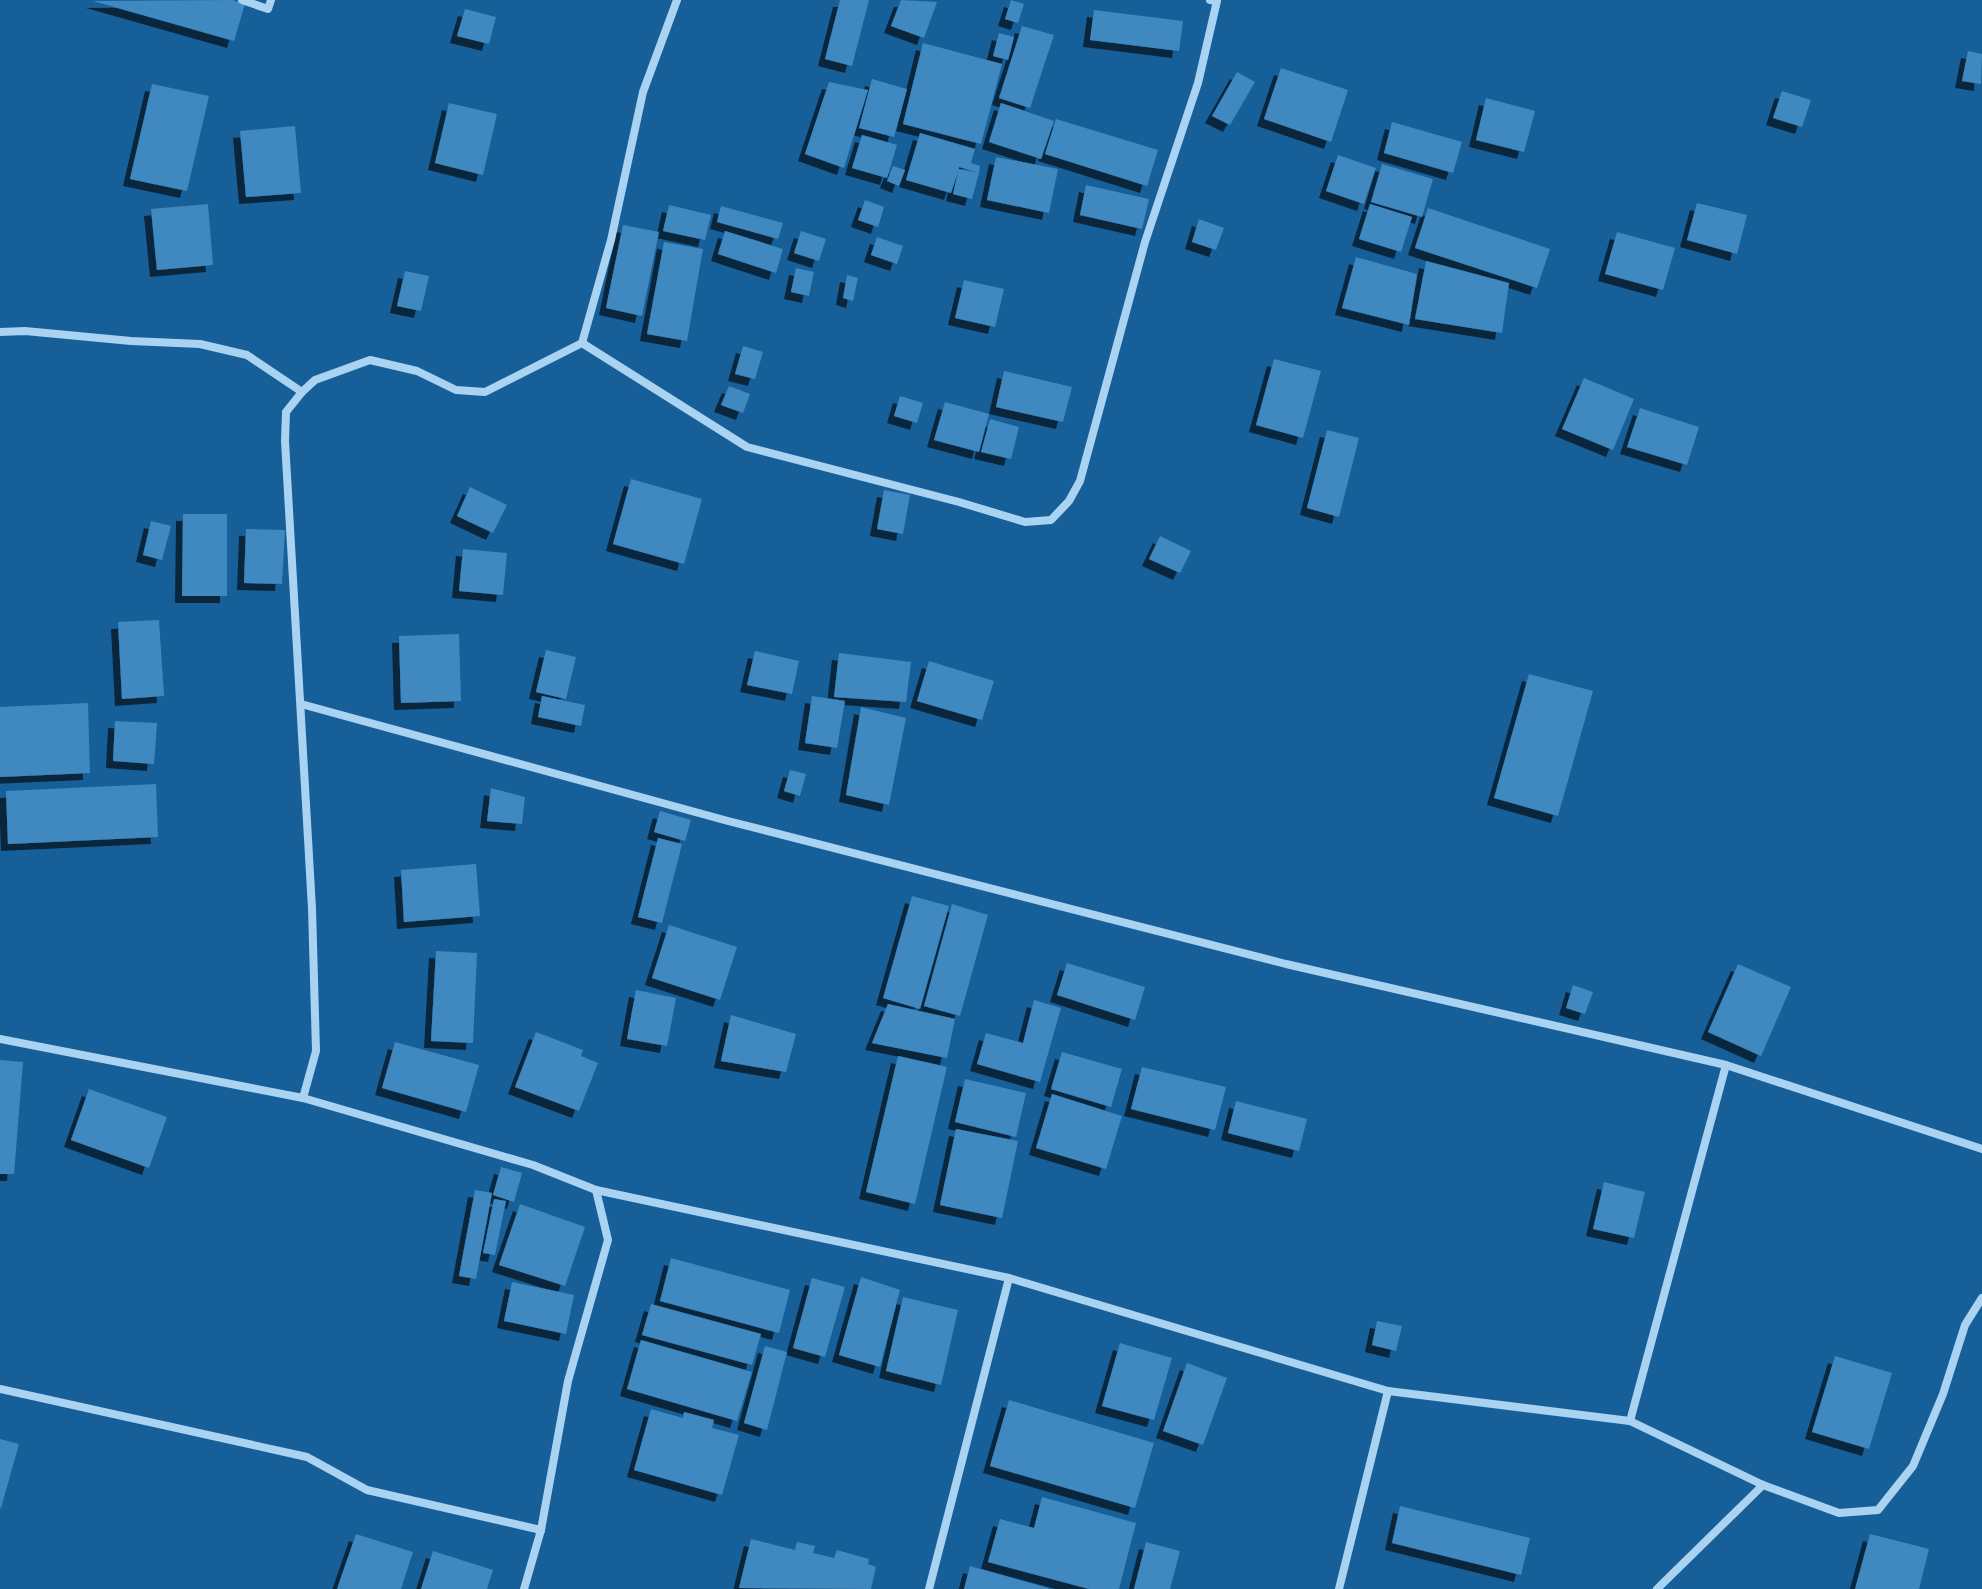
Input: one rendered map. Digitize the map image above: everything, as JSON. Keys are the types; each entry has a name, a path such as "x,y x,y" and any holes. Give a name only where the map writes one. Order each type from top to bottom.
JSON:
{"street":[{"path":"242,0 268,9 271,0"},
{"path":"303,1098 316,1051 312,908 285,441 286,412 315,380 370,360 417,371 456,390 485,392 582,343 611,240 643,92 677,0"},
{"path":"582,343 747,447 1025,522 1051,520 1069,501 1080,481 1145,242 1198,83 1217,1 1210,0"},
{"path":"0,332 25,331 200,344 247,355 302,392"},
{"path":"301,704 743,825 1271,960 1726,1065 1982,1149"},
{"path":"0,1039 303,1098 533,1165 596,1190 1009,1278 1388,1391 1630,1421 1763,1485 1839,1513 1878,1510 1913,1466 1943,1394 1965,1325 1982,1298"},
{"path":"1630,1421 1726,1065"},
{"path":"524,1589 541,1530 568,1381 608,1240 596,1190"},
{"path":"929,1589 1009,1278"},
{"path":"0,1389 307,1457 367,1490 541,1530"},
{"path":"1339,1589 1388,1391"},
{"path":"1657,1589 1763,1485"}],"building":[{"path":"232,0 245,4 234,41 93,1"},
{"path":"840,0 869,0 852,66 825,59"},
{"path":"901,0 937,2 924,38 891,26"},
{"path":"1011,0 1024,4 1018,23 1005,19"},
{"path":"465,9 496,17 489,44 457,36"},
{"path":"1094,10 1183,21 1179,51 1090,40"},
{"path":"1022,26 1054,35 1030,108 999,98"},
{"path":"999,33 1014,37 1008,60 993,56"},
{"path":"923,43 1002,64 981,144 903,124"},
{"path":"1968,51 1982,54 1981,84 1962,81"},
{"path":"1281,68 1348,90 1331,142 1264,119"},
{"path":"1237,72 1255,82 1230,125 1212,116"},
{"path":"872,79 907,89 894,137 859,128"},
{"path":"829,82 868,90 844,168 805,154"},
{"path":"152,84 209,96 187,191 130,179"},
{"path":"1782,91 1811,100 1802,127 1773,118"},
{"path":"1486,98 1535,111 1524,152 1476,140"},
{"path":"449,103 497,114 483,175 435,163"},
{"path":"1001,103 1054,121 1041,159 989,142"},
{"path":"1056,119 1158,150 1147,186 1045,154"},
{"path":"1392,122 1462,142 1453,173 1384,153"},
{"path":"295,126 301,193 246,197 240,131"},
{"path":"920,133 975,149 971,163 980,166 979,173 972,199 953,194 958,172 951,193 906,180"},
{"path":"862,135 897,145 887,178 852,168"},
{"path":"1338,155 1376,168 1364,204 1326,191"},
{"path":"996,157 1058,169 1049,213 987,200"},
{"path":"1382,164 1433,179 1422,217 1371,202"},
{"path":"893,166 905,170 899,186 887,181"},
{"path":"1086,185 1149,199 1142,229 1080,215"},
{"path":"865,200 884,207 878,227 858,220"},
{"path":"1697,203 1747,215 1737,254 1687,240"},
{"path":"208,204 213,265 157,270 151,209"},
{"path":"1370,204 1412,217 1401,252 1359,239"},
{"path":"669,205 711,215 705,240 663,231"},
{"path":"721,206 783,223 778,239 717,222"},
{"path":"1428,208 1550,249 1537,288 1415,248"},
{"path":"1199,219 1224,228 1216,250 1192,242"},
{"path":"623,225 659,232 642,316 606,308"},
{"path":"725,231 783,249 776,273 718,254"},
{"path":"801,231 826,239 819,261 794,253"},
{"path":"1617,232 1675,248 1663,290 1605,274"},
{"path":"877,237 903,246 897,264 871,255"},
{"path":"664,242 703,249 687,341 647,334"},
{"path":"1356,257 1417,274 1409,325 1342,308"},
{"path":"1426,261 1509,283 1502,333 1415,319"},
{"path":"796,268 814,272 809,296 791,292"},
{"path":"405,271 429,276 421,311 397,306"},
{"path":"847,275 858,278 853,301 843,298"},
{"path":"964,280 1004,289 995,327 955,318"},
{"path":"743,346 763,352 755,379 735,374"},
{"path":"1274,359 1321,371 1303,438 1256,425"},
{"path":"1004,371 1072,387 1063,422 996,407"},
{"path":"1584,378 1634,399 1613,450 1562,429"},
{"path":"729,386 750,394 743,413 721,405"},
{"path":"900,396 923,403 917,423 894,416"},
{"path":"945,402 989,414 979,452 934,440"},
{"path":"1640,408 1699,427 1687,465 1627,447"},
{"path":"990,419 1019,427 1011,459 981,452"},
{"path":"1327,430 1359,438 1339,517 1307,508"},
{"path":"631,479 702,499 684,564 613,544"},
{"path":"470,487 507,505 493,533 457,516"},
{"path":"884,490 910,495 903,534 877,529"},
{"path":"183,514 227,514 227,596 182,596"},
{"path":"151,521 171,526 162,560 143,555"},
{"path":"246,529 285,530 282,584 244,583"},
{"path":"1160,536 1191,551 1180,573 1149,559"},
{"path":"463,549 507,553 503,595 459,591"},
{"path":"159,620 164,696 122,699 118,622"},
{"path":"459,634 461,701 401,703 399,636"},
{"path":"546,650 576,657 566,699 536,692"},
{"path":"755,651 799,661 792,694 747,685"},
{"path":"839,653 911,662 906,702 834,697"},
{"path":"929,661 994,681 982,720 917,701"},
{"path":"1529,674 1593,691 1558,816 1494,798"},
{"path":"542,696 585,705 581,726 538,717"},
{"path":"812,696 845,701 837,748 805,743"},
{"path":"88,703 90,773 0,777 0,707"},
{"path":"861,707 906,718 889,805 846,795"},
{"path":"115,721 157,723 154,764 113,761"},
{"path":"790,770 806,774 800,796 784,791"},
{"path":"156,784 158,837 8,844 6,791"},
{"path":"491,788 525,797 522,824 487,821"},
{"path":"660,811 691,820 685,841 654,832"},
{"path":"658,838 682,844 662,923 638,917"},
{"path":"476,864 480,916 404,922 401,870"},
{"path":"912,896 949,906 920,1009 883,998"},
{"path":"952,904 988,915 960,1016 924,1006"},
{"path":"669,925 737,947 720,1000 652,978"},
{"path":"436,951 477,953 473,1043 431,1041"},
{"path":"1067,963 1145,987 1135,1020 1057,995"},
{"path":"1738,964 1791,987 1761,1056 1708,1032"},
{"path":"1573,985 1593,992 1585,1014 1566,1008"},
{"path":"636,990 676,998 667,1046 627,1039"},
{"path":"1034,1000 1061,1008 1040,1082 977,1064 986,1033 1023,1043"},
{"path":"888,1004 955,1019 947,1058 872,1043"},
{"path":"731,1015 796,1034 786,1072 721,1061"},
{"path":"536,1032 583,1050 581,1056 598,1063 579,1111 515,1087"},
{"path":"395,1042 479,1065 466,1112 382,1088"},
{"path":"1062,1052 1122,1069 1111,1107 1051,1089"},
{"path":"898,1056 947,1067 915,1204 866,1192"},
{"path":"0,1060 23,1062 14,1174 0,1174"},
{"path":"1142,1067 1226,1087 1215,1130 1131,1109"},
{"path":"965,1079 1026,1093 1016,1137 955,1122"},
{"path":"89,1089 167,1117 149,1168 71,1140"},
{"path":"1052,1094 1122,1116 1106,1169 1036,1148"},
{"path":"1236,1101 1307,1119 1299,1151 1228,1133"},
{"path":"956,1129 1018,1141 1002,1218 940,1205"},
{"path":"501,1167 522,1173 514,1202 493,1195"},
{"path":"1604,1182 1645,1192 1634,1238 1593,1229"},
{"path":"475,1190 492,1193 476,1279 459,1276"},
{"path":"494,1199 506,1201 495,1255 483,1253"},
{"path":"520,1204 585,1227 565,1286 499,1265"},
{"path":"671,1258 790,1290 779,1333 660,1301"},
{"path":"861,1277 900,1290 880,1367 839,1355"},
{"path":"812,1278 845,1287 825,1357 793,1348"},
{"path":"512,1282 574,1295 566,1334 504,1321"},
{"path":"903,1297 958,1310 941,1385 886,1371"},
{"path":"651,1304 761,1334 752,1365 642,1335"},
{"path":"1377,1321 1402,1326 1396,1351 1372,1345"},
{"path":"641,1340 752,1372 737,1421 627,1389"},
{"path":"1120,1343 1172,1358 1154,1420 1102,1406"},
{"path":"765,1346 787,1352 767,1430 744,1423"},
{"path":"1835,1356 1892,1373 1869,1449 1812,1432"},
{"path":"1187,1363 1227,1378 1203,1445 1163,1431"},
{"path":"1009,1400 1154,1443 1135,1508 990,1466"},
{"path":"651,1409 683,1418 684,1412 714,1420 712,1428 739,1435 722,1495 634,1470"},
{"path":"0,1439 19,1444 1,1508 0,1508"},
{"path":"1042,1497 1136,1523 1119,1589 1089,1589 988,1562 1000,1519 1034,1528"},
{"path":"1400,1506 1530,1538 1521,1575 1392,1543"},
{"path":"356,1534 413,1552 401,1589 337,1589"},
{"path":"1870,1534 1929,1549 1919,1589 1855,1589"},
{"path":"751,1539 795,1550 797,1542 815,1546 813,1553 834,1558 837,1550 869,1559 868,1564 876,1567 871,1589 739,1588"},
{"path":"1146,1542 1180,1551 1170,1589 1134,1589"},
{"path":"433,1551 493,1570 487,1589 421,1589"},
{"path":"970,1566 1048,1588 1048,1589 964,1589"}]}
